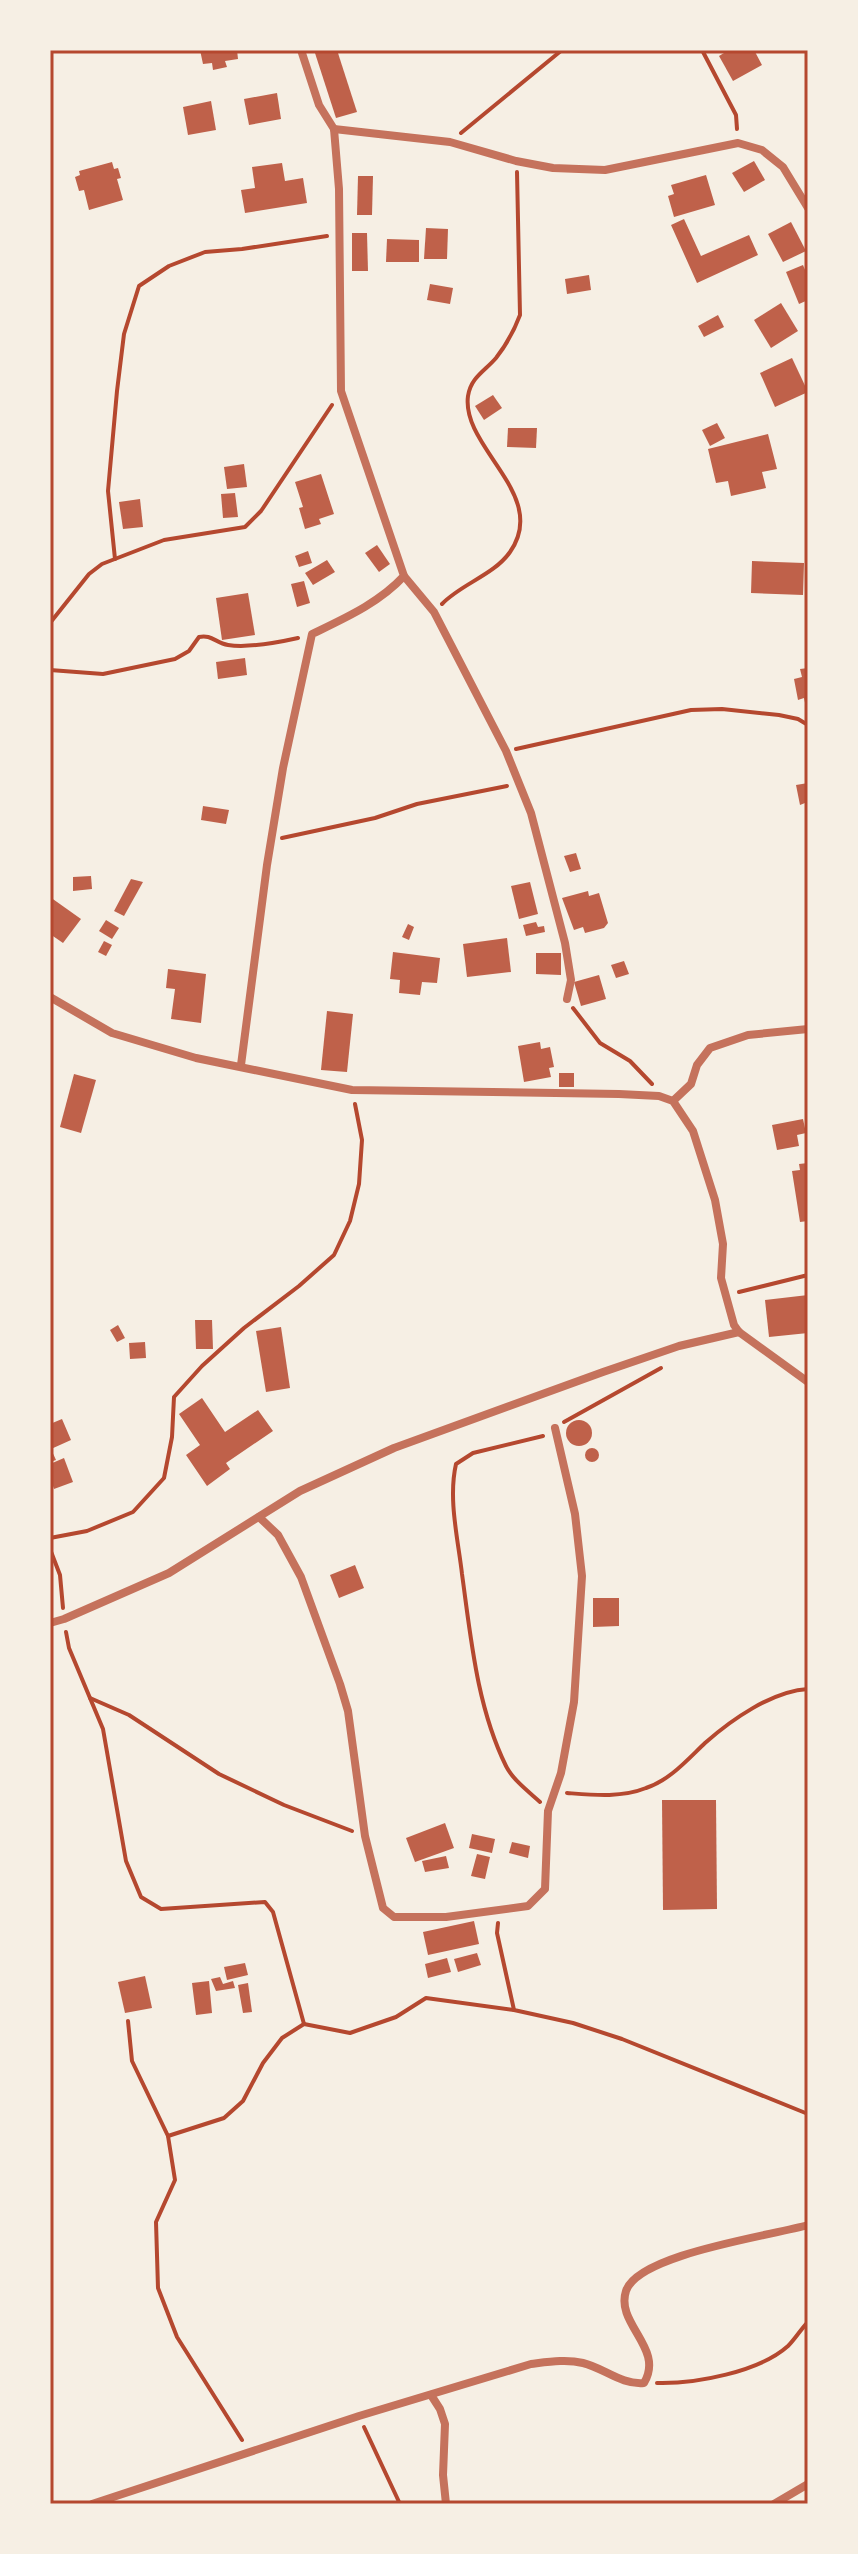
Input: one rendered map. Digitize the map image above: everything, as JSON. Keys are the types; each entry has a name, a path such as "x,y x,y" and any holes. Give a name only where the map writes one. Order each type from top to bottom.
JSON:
{"street":[{"path":"301,50 319,105 334,129 339,189 341,391 404,576 434,612 506,751 519,784 545,859 565,943 571,980 567,999"},
{"path":"334,129 450,142 553,168 605,170 738,143 762,150 783,167 807,208 808,220"},
{"path":"241,1065 283,768 312,634 358,612 391,590 404,576"},
{"path":"50,997 112,1033 196,1058 352,1090 659,1096 673,1101 693,1131 715,1200 723,1244 721,1278 729,1313 739,1332 808,1382"},
{"path":"673,1101 691,1084 697,1065 710,1048 748,1035 808,1029"},
{"path":"50,1623 169,1573 300,1491 394,1448 679,1346 739,1332"},
{"path":"259,1517 278,1535 301,1577 340,1684 348,1711 365,1836 383,1908 394,1917 446,1917 528,1906 545,1889 548,1811 561,1773 574,1702 582,1576 575,1514 555,1428"},
{"path":"92,2504 359,2416 531,2364 581,2362 633,2384 644,2383 651,2371 649,2357 626,2310 625,2293 633,2279 671,2257 808,2225"},
{"path":"431,2395 445,2424 443,2475 446,2504"},
{"path":"774,2504 808,2484"}],"path":[{"path":"450,142 562,50"},
{"path":"702,50 736,115 738,143"},
{"path":"434,612 446,599 509,554 522,527 517,501 470,416 468,396 475,377 495,360 512,335 520,315 516,161"},
{"path":"115,559 108,491 124,334 139,286 169,266 205,252 340,235"},
{"path":"50,623 89,574 102,564 164,540 245,527 261,511 341,391"},
{"path":"50,670 103,674 175,659 189,651 199,637 207,635 228,645 280,642 312,634"},
{"path":"506,751 691,710 722,709 779,715 798,719 808,725"},
{"path":"272,839 375,818 417,804 519,784"},
{"path":"567,999 600,1043 630,1061 647,1076 659,1096"},
{"path":"50,1538 87,1531 133,1512 164,1478 172,1437 174,1397 202,1366 244,1328 334,1255 350,1221 359,1184 362,1140 352,1090"},
{"path":"725,1295 808,1275"},
{"path":"548,1811 508,1771 490,1730 473,1649 456,1525 453,1479 456,1464 473,1453 542,1436 668,1364"},
{"path":"50,1549 60,1575 69,1648 103,1729 126,1861 141,1897 161,1909 265,1902 273,1912 304,2024"},
{"path":"554,1793 611,1796 662,1782 709,1740 760,1704 808,1689"},
{"path":"89,1697 129,1715 219,1774 284,1805 365,1836"},
{"path":"500,1908 497,1933 514,2010"},
{"path":"168,2136 224,2118 243,2101 263,2063 282,2038 304,2024 350,2033 396,2017 426,1998 514,2010 573,2023 622,2039 808,2114"},
{"path":"128,2021 132,2061 168,2136 175,2180 156,2222 158,2288 177,2337 250,2453"},
{"path":"644,2383 683,2384 757,2365 787,2347 808,2322"},
{"path":"359,2416 400,2504"}],"building":[{"path":"200,50 237,50 238,59 225,61 227,67 213,70 212,63 203,64"},
{"path":"314,50 337,50 357,112 336,118"},
{"path":"729,50 754,50 762,65 733,81 719,56"},
{"path":"277,93 281,119 249,125 244,99"},
{"path":"211,101 216,130 188,135 183,107"},
{"path":"754,161 765,180 744,192 732,173"},
{"path":"112,162 121,178 117,179 123,200 89,210 84,190 79,191 75,177 80,175 79,171"},
{"path":"282,163 285,181 303,178 307,203 245,213 241,190 255,188 252,167"},
{"path":"706,175 715,205 674,217 668,196 674,194 671,185"},
{"path":"358,176 373,176 372,215 357,215"},
{"path":"684,219 701,256 749,235 758,255 697,283 671,225"},
{"path":"791,222 806,251 783,262 768,234"},
{"path":"426,228 448,229 447,259 424,259"},
{"path":"352,233 367,233 368,271 352,271"},
{"path":"387,239 419,240 419,262 386,262"},
{"path":"803,265 808,277 808,300 799,304 786,272"},
{"path":"589,275 591,290 567,294 565,279"},
{"path":"430,284 453,288 450,304 427,300"},
{"path":"781,303 798,331 771,348 754,320"},
{"path":"718,315 724,327 704,337 698,326"},
{"path":"792,358 808,392 775,407 760,373"},
{"path":"493,395 502,408 484,420 475,406"},
{"path":"717,423 725,438 710,446 702,430"},
{"path":"508,428 537,428 536,448 507,447"},
{"path":"768,434 777,469 762,472 766,488 731,496 728,481 716,483 708,449"},
{"path":"244,464 247,487 227,489 224,467"},
{"path":"321,474 334,514 319,519 321,524 305,529 299,508 303,507 295,482"},
{"path":"235,493 238,517 223,518 221,494"},
{"path":"140,499 143,527 123,529 119,502"},
{"path":"377,545 390,564 379,572 365,553"},
{"path":"308,551 312,563 299,567 295,556"},
{"path":"327,560 335,572 313,585 305,573"},
{"path":"752,561 804,563 803,595 751,593"},
{"path":"304,581 310,603 297,607 291,584"},
{"path":"248,593 255,635 222,640 216,598"},
{"path":"245,658 247,675 218,679 216,662"},
{"path":"808,668 807,712 804,698 798,700 794,679 802,677 800,669"},
{"path":"808,783 807,809 805,803 800,805 796,785"},
{"path":"203,806 229,810 226,824 201,820"},
{"path":"576,853 581,869 570,872 564,856"},
{"path":"91,876 92,889 73,891 73,877"},
{"path":"131,879 143,882 124,916 114,911"},
{"path":"530,882 538,914 519,919 511,886"},
{"path":"588,891 589,896 599,893 608,923 604,928 585,933 583,927 574,930 562,898"},
{"path":"50,897 81,919 63,943 50,934"},
{"path":"106,920 119,928 112,939 99,931"},
{"path":"536,922 538,927 544,926 545,932 526,936 523,925"},
{"path":"408,924 414,927 409,940 402,937"},
{"path":"507,938 511,972 467,977 463,944"},
{"path":"104,941 112,945 106,956 98,952"},
{"path":"393,952 440,958 437,983 422,982 420,995 399,993 400,980 390,979"},
{"path":"536,953 561,953 561,975 536,974"},
{"path":"624,961 629,974 616,978 611,965"},
{"path":"168,969 206,974 201,1023 171,1019 175,989 166,988"},
{"path":"599,975 606,999 581,1006 574,982"},
{"path":"327,1011 353,1014 347,1072 321,1070"},
{"path":"540,1042 541,1049 550,1047 554,1067 549,1068 551,1077 524,1082 518,1046"},
{"path":"559,1073 574,1073 574,1087 559,1087"},
{"path":"74,1074 96,1080 81,1133 60,1127"},
{"path":"803,1119 806,1133 797,1135 799,1146 777,1150 772,1125"},
{"path":"808,1163 808,1221 800,1222 792,1171 800,1170 799,1164"},
{"path":"808,1295 808,1333 769,1337 765,1300"},
{"path":"195,1320 212,1320 213,1349 196,1349"},
{"path":"118,1325 125,1338 117,1342 110,1330"},
{"path":"281,1327 290,1388 266,1392 256,1331"},
{"path":"145,1342 146,1358 130,1359 129,1343"},
{"path":"202,1398 225,1432 258,1410 273,1431 226,1463 230,1469 207,1486 186,1455 200,1445 179,1414"},
{"path":"62,1419 71,1440 51,1449 56,1460 50,1462 50,1424"},
{"path":"579,1420 588,1424 592,1433 588,1442 579,1446 570,1442 566,1433 570,1424"},
{"path":"592,1448 599,1455 592,1462 585,1455"},
{"path":"64,1458 73,1482 54,1489 50,1464"},
{"path":"355,1565 364,1588 339,1598 330,1575"},
{"path":"593,1598 619,1598 619,1626 593,1627"},
{"path":"662,1800 716,1800 717,1909 663,1910"},
{"path":"445,1823 454,1848 415,1862 406,1838"},
{"path":"472,1834 495,1839 492,1853 469,1848"},
{"path":"512,1842 530,1846 528,1858 509,1853"},
{"path":"477,1854 490,1857 485,1879 471,1876"},
{"path":"446,1856 449,1868 425,1872 422,1861"},
{"path":"474,1921 479,1944 428,1955 423,1932"},
{"path":"477,1953 481,1965 458,1972 454,1959"},
{"path":"447,1958 451,1972 428,1978 425,1964"},
{"path":"245,1963 248,1975 227,1980 224,1967"},
{"path":"145,1976 152,2008 125,2013 118,1982"},
{"path":"220,1977 223,1984 233,1981 235,1988 216,1991 211,1979"},
{"path":"209,1981 212,2013 196,2015 192,1983"},
{"path":"248,1983 252,2012 243,2013 238,1985"}]}
